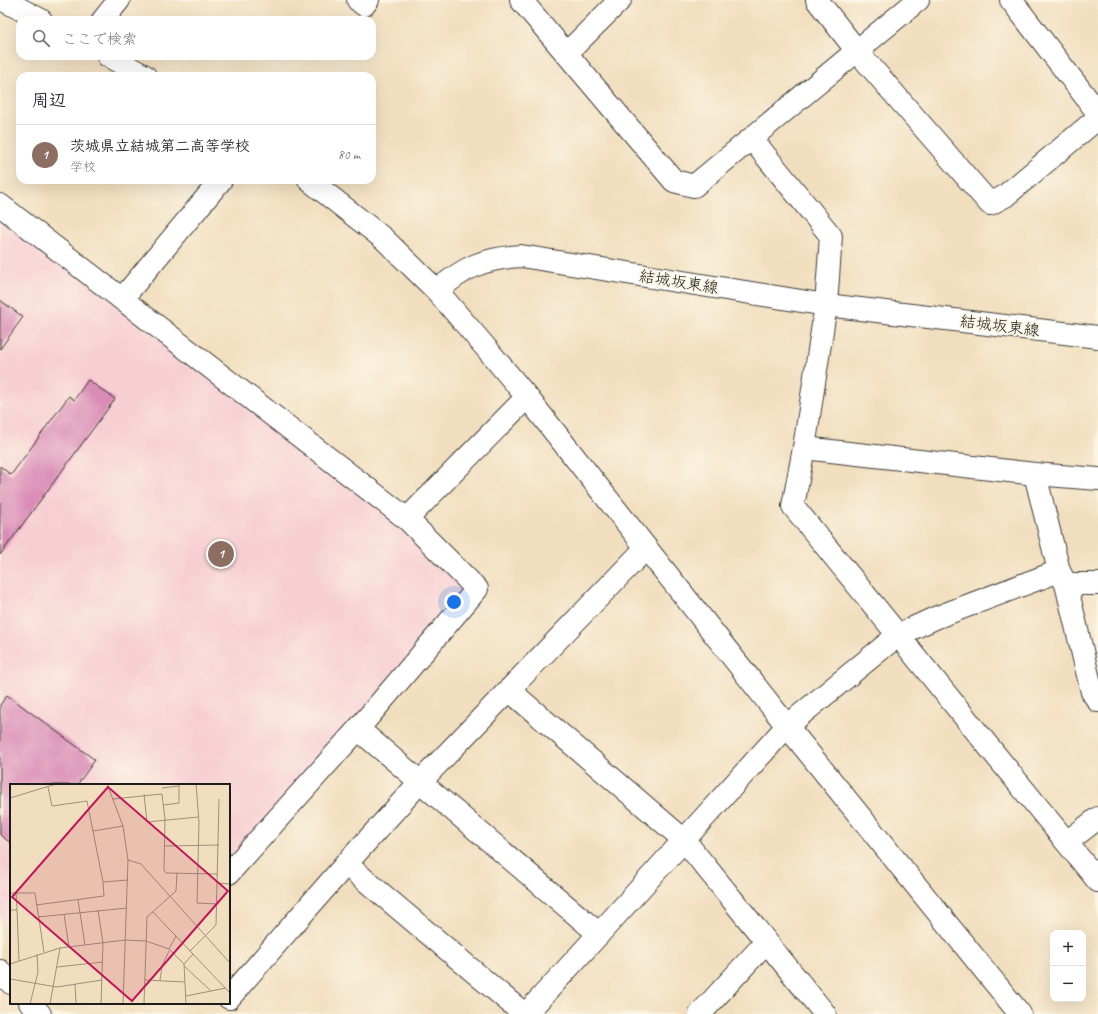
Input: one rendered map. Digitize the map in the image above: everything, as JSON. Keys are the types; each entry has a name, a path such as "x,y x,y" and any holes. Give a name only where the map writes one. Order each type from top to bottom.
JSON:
{"street":[{"path":"3,0 33,16"},
{"path":"106,16 119,0"},
{"path":"358,0 364,5 368,0"},
{"path":"521,0 674,181 694,186 918,0"},
{"path":"567,53 620,0"},
{"path":"817,0 857,51 990,204 1005,196 1098,118"},
{"path":"1016,2 1098,113"},
{"path":"115,60 138,72"},
{"path":"752,139 831,236 826,305 804,448 793,506 1098,880"},
{"path":"122,299 218,184"},
{"path":"314,184 384,239 437,291 487,349 787,726 1020,1014"},
{"path":"0,205 407,519 477,589 358,729 230,872"},
{"name":"結城坂東線","path":"437,291 451,279 480,263 504,257 521,256 826,305 1098,337"},
{"path":"407,519 526,397"},
{"path":"804,448 1035,474 1098,478"},
{"path":"1035,474 1092,692 1098,701"},
{"path":"230,997 420,782 646,548"},
{"path":"346,864 525,1014 600,934 787,726 898,635 935,618 1062,578 1098,584"},
{"path":"509,690 684,840 825,1014"},
{"path":"358,729 600,934"},
{"path":"1067,842 1098,818"},
{"path":"700,1014 766,942"},
{"path":"0,968 10,958"},
{"path":"0,971 10,982"},
{"path":"31,1004 40,1014"},
{"path":"227,1004 239,1014"}],"shaded area":[{"path":"0,215 122,299 477,589 230,870 230,784 10,784 10,924 0,916"}],"building":[{"path":"0,300 23,317 0,349"},
{"path":"88,380 115,399 0,555 0,466 11,475 69,396 74,400"},
{"path":"7,695 95,760 78,784 10,784 10,842 0,835 0,705"}],"place":[{"name":"茨城県立結城第二高等学校","path":"221,554"}]}
